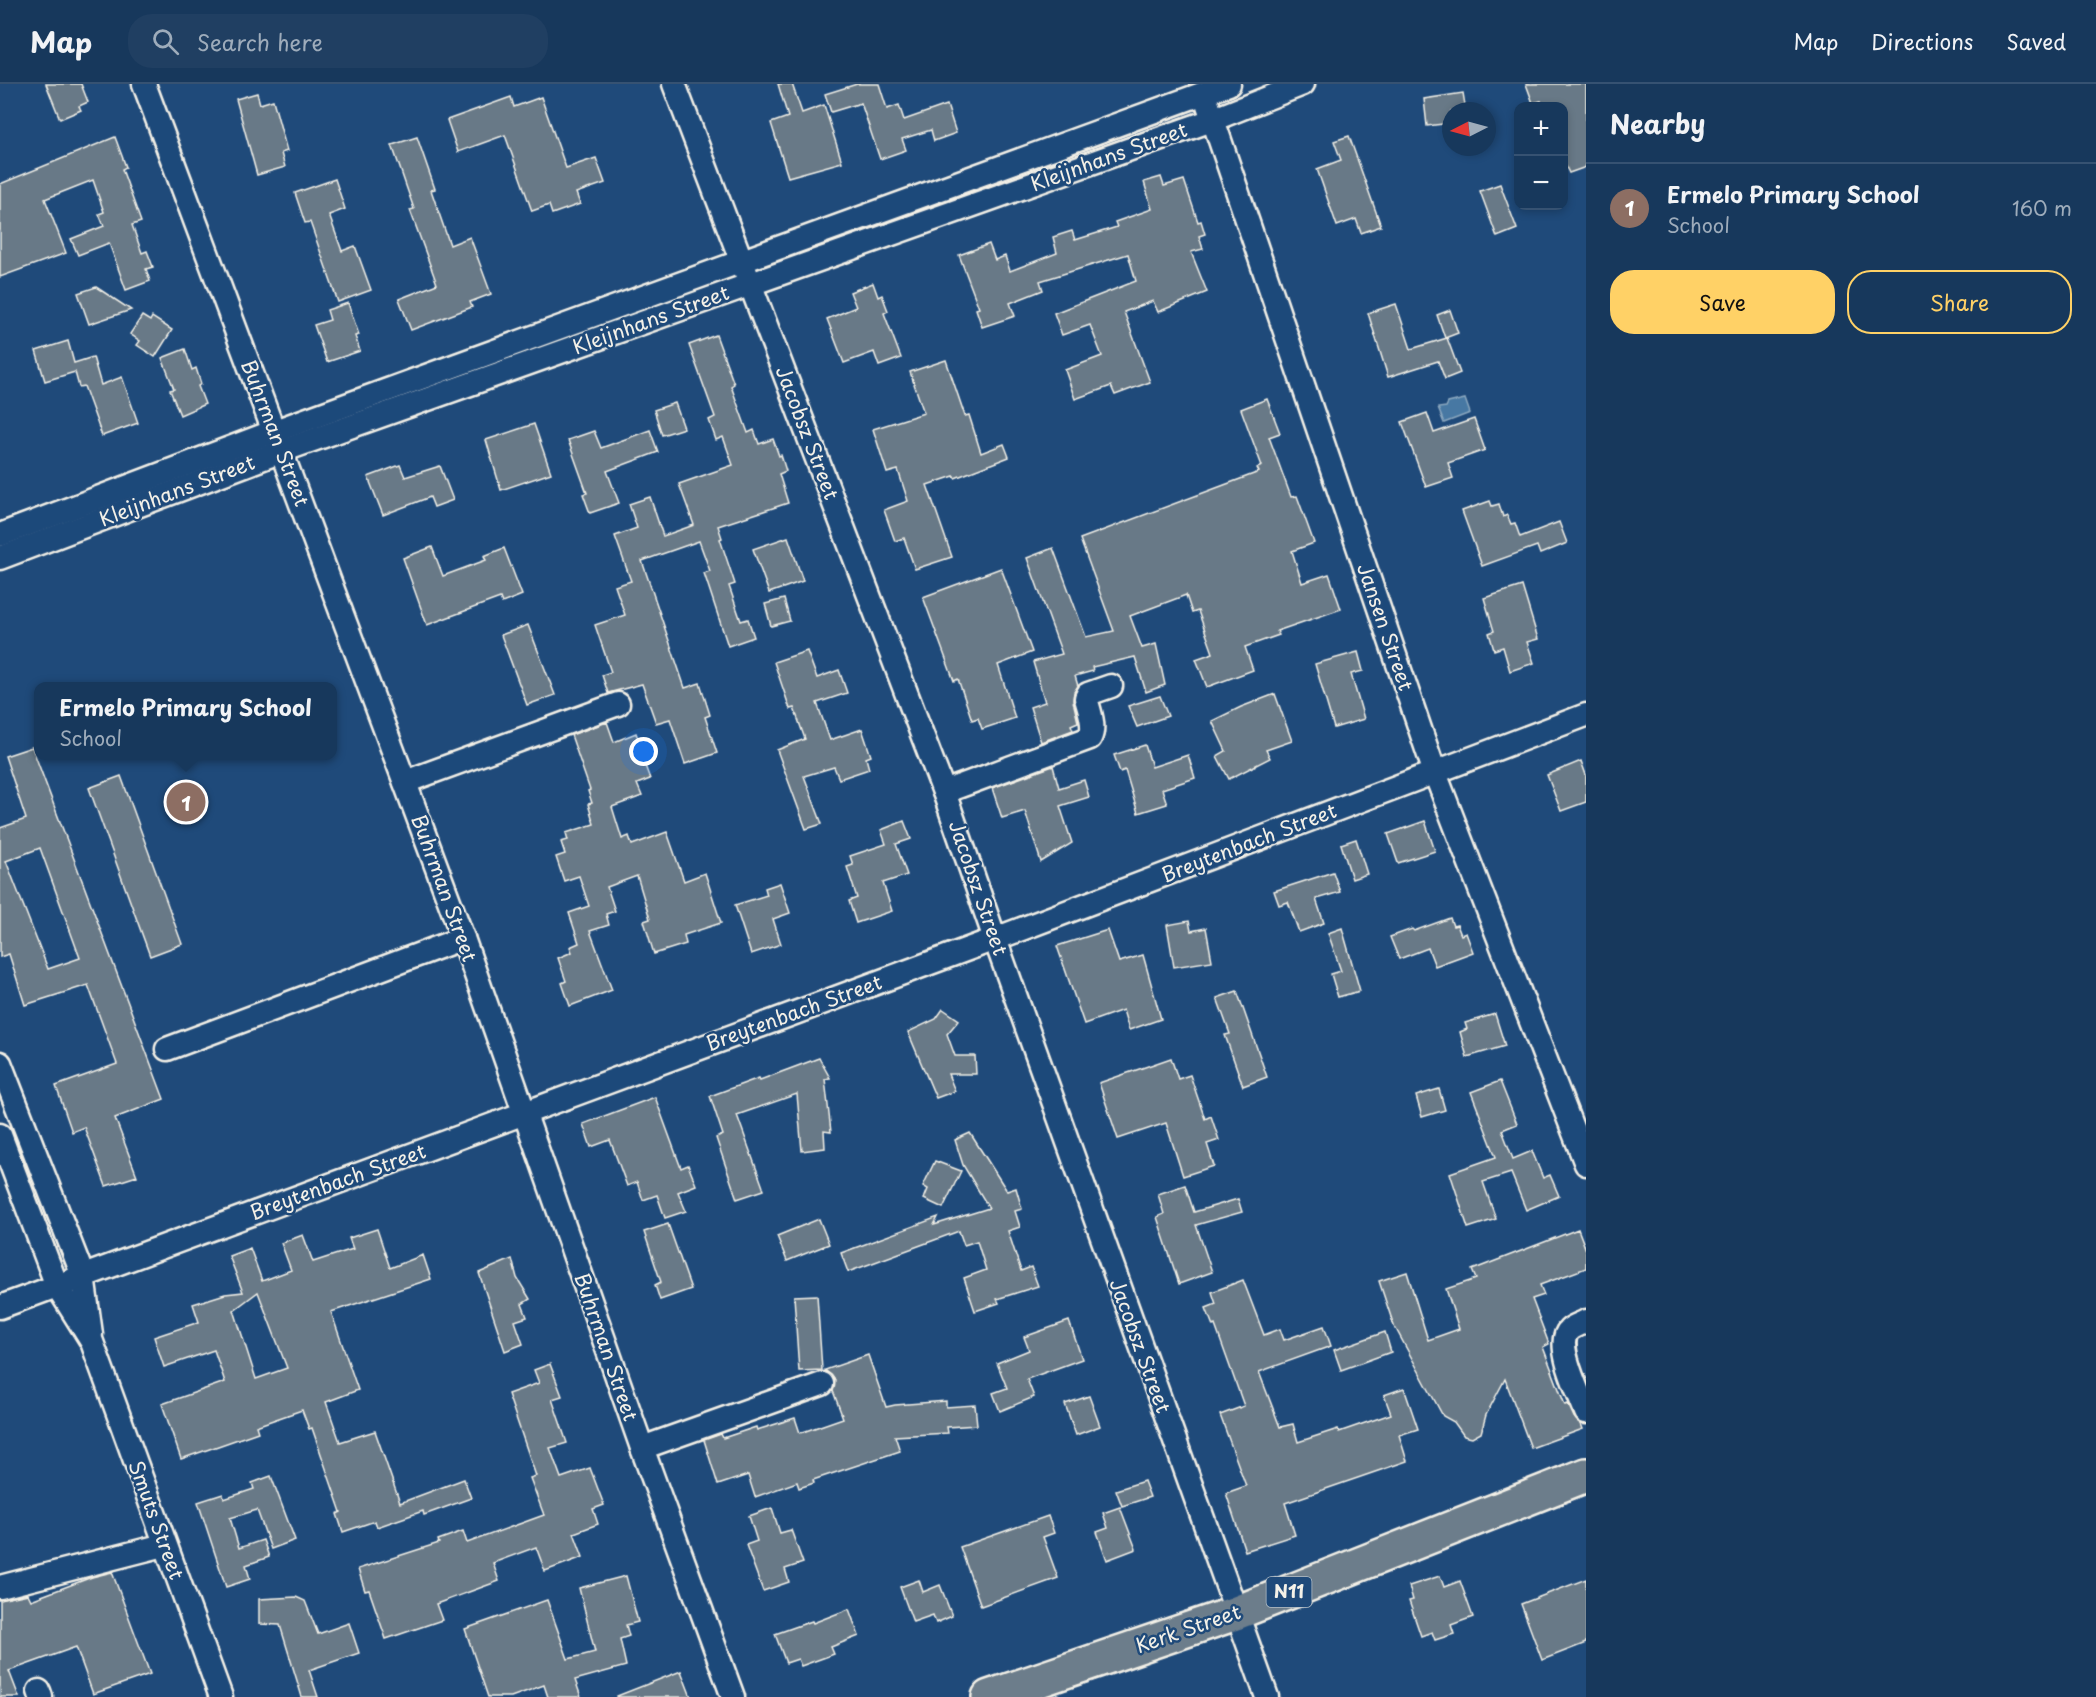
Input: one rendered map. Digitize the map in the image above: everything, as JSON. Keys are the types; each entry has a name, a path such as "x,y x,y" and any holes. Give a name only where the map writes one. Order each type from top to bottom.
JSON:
{"highway":[{"name":"Kerk Street","path":"989,1697 1236,1613 1586,1476"}],"street":[{"name":"Buhrman Street","path":"144,84 463,938 642,1448 733,1697"},
{"name":"Jacobsz Street","path":"674,84 944,792 1267,1697"},
{"name":"Kleijnhans Street","path":"0,558 278,441 742,262 1202,89 1228,84"},
{"name":"Kleijnhans Street","path":"0,535 750,285 1212,120 1303,84"},
{"name":"Jansen Street","path":"1202,89 1435,773 1586,1164"},
{"path":"944,792 1090,738 1093,733 1093,723 1086,698 1088,694 1110,687"},
{"path":"405,782 618,704"},
{"name":"Breytenbach Street","path":"0,1307 995,939 1586,715"},
{"path":"168,1049 463,938"},
{"name":"Smuts Street","path":"0,1063 83,1276 92,1342 220,1697"},
{"name":"Smuts Street","path":"0,1135 57,1286 92,1342"},
{"path":"1586,1321 1569,1329 1564,1347 1586,1412"},
{"path":"642,1448 822,1384"},
{"path":"0,1587 164,1545"}],"water":[{"path":"1465,399 1470,413 1444,423 1438,408"}],"building":[{"path":"46,84 81,84 88,102 79,106 81,110 60,119"},
{"path":"778,84 792,84 802,113 824,105 842,162 788,177 771,123 788,117"},
{"path":"857,84 879,84 887,109 899,105 904,120 947,105 956,133 934,141 931,130 902,139 906,150 880,159 861,103 831,112 825,94"},
{"path":"1526,84 1586,84 1586,167 1569,173 1568,171 1568,102 1533,102"},
{"path":"257,93 260,104 273,100 287,151 281,153 285,167 257,175 236,99"},
{"path":"1463,93 1464,102 1442,102 1442,124 1427,126 1424,99"},
{"path":"511,97 514,107 541,97 566,168 596,158 605,183 576,193 580,204 552,214 549,205 532,211 505,135 458,152 447,120"},
{"path":"1349,136 1381,226 1361,233 1356,219 1337,226 1317,169 1341,160 1334,141"},
{"path":"115,137 126,167 122,169 141,222 132,225 142,253 147,251 153,267 146,269 150,281 126,290 109,243 78,255 71,239 104,226 99,214 104,212 93,180 45,199 66,253 0,277 0,184"},
{"path":"417,137 435,189 431,190 450,245 470,237 491,294 470,302 472,307 411,330 399,299 437,284 410,210 414,209 392,145"},
{"path":"1161,177 1164,186 1184,180 1198,222 1201,221 1205,234 1199,236 1203,249 1191,252 1207,292 1158,312 1153,301 1124,312 1150,382 1115,395 1111,386 1075,399 1065,370 1102,356 1090,325 1062,335 1054,313 1136,281 1128,254 1040,281 1043,290 1010,303 1015,316 982,327 976,309 979,308 959,255 989,244 995,260 1005,256 1010,271 1057,253 1053,237 1072,231 1075,240 1117,227 1115,222 1152,209 1144,182"},
{"path":"335,179 345,209 329,215 342,251 355,246 371,290 338,302 310,222 305,223 295,193"},
{"path":"1500,184 1517,229 1497,237 1480,191"},
{"path":"873,283 878,297 882,295 888,311 884,313 901,358 879,366 874,352 844,363 827,319 856,307 850,292"},
{"path":"96,287 131,310 89,324 78,293"},
{"path":"348,303 359,335 355,336 360,351 327,362 314,325 330,320 327,310"},
{"path":"1396,304 1411,349 1447,338 1460,373 1445,379 1438,361 1388,377 1368,313"},
{"path":"1450,310 1458,333 1445,338 1437,315"},
{"path":"142,316 150,321 152,317 172,330 155,357 137,345 140,341 130,334"},
{"path":"716,335 734,384 731,386 748,433 754,430 759,444 773,439 779,456 781,455 786,471 779,474 788,503 718,526 735,584 729,586 741,621 748,619 754,637 728,646 704,573 710,571 699,541 642,561 685,688 700,683 710,715 705,717 717,753 685,764 670,719 656,723 642,684 608,693 602,675 611,672 595,625 625,615 615,586 631,581 615,536 637,528 629,504 650,497 663,536 694,525 679,484 733,465 723,437 716,440 709,420 715,417 689,345"},
{"path":"68,341 74,363 93,357 101,385 122,377 138,423 102,436 84,386 79,387 75,372 45,381 36,351"},
{"path":"185,349 192,370 196,368 201,384 198,386 205,404 180,415 170,390 174,389 162,358"},
{"path":"946,360 965,416 969,415 981,453 1004,444 1009,457 955,478 954,476 927,485 952,557 915,569 904,538 895,541 884,510 908,501 898,470 887,473 873,429 924,413 910,372"},
{"path":"1267,399 1280,433 1269,437 1291,497 1297,496 1314,543 1292,551 1302,583 1329,574 1341,609 1277,631 1279,635 1245,647 1253,670 1207,687 1196,659 1213,653 1198,611 1192,613 1186,595 1130,616 1142,648 1156,644 1165,685 1146,692 1135,657 1092,667 1093,671 1075,676 1078,686 1074,692 1073,701 1078,722 1071,725 1073,730 1041,742 1030,707 1045,702 1033,662 1062,654 1027,558 1053,548 1086,637 1114,631 1080,539 1259,472 1257,468 1262,466 1241,409"},
{"path":"675,403 684,428 662,435 654,410"},
{"path":"1427,413 1434,433 1474,419 1485,450 1448,463 1453,478 1426,487 1402,422"},
{"path":"534,424 551,473 501,490 486,440"},
{"path":"650,430 658,452 607,471 619,503 590,513 583,494 587,493 568,440 594,431 601,448"},
{"path":"400,465 405,477 440,466 453,500 434,507 430,497 383,515 368,477"},
{"path":"1490,501 1492,506 1499,504 1503,517 1507,515 1511,524 1515,523 1520,537 1559,522 1567,543 1540,554 1537,546 1482,566 1462,511"},
{"path":"788,537 803,581 769,593 753,549"},
{"path":"432,547 443,576 486,560 484,556 504,548 522,595 502,603 500,598 427,625 403,558"},
{"path":"1001,568 1032,652 998,665 1015,718 982,729 978,718 972,720 958,679 954,681 923,597"},
{"path":"1522,586 1538,639 1527,642 1534,663 1510,671 1503,647 1494,650 1489,633 1494,631 1484,598"},
{"path":"784,599 790,621 771,626 765,604"},
{"path":"528,625 555,695 527,705 501,635"},
{"path":"807,651 817,678 839,670 847,693 817,703 830,740 862,729 871,756 866,758 869,769 839,779 834,767 804,776 822,824 806,829 777,750 805,739 794,708 790,709 774,662"},
{"path":"1358,652 1363,671 1351,674 1364,719 1334,728 1315,664"},
{"path":"1275,694 1292,741 1266,750 1270,758 1229,779 1217,756 1226,751 1212,721"},
{"path":"1160,696 1168,716 1137,727 1128,706"},
{"path":"607,722 614,742 636,733 650,779 637,784 642,796 612,807 622,839 629,836 632,845 667,832 684,881 705,873 721,923 684,935 686,944 654,954 644,921 650,919 637,876 607,887 615,911 606,914 609,925 590,931 612,990 570,1006 562,983 566,981 558,958 572,952 570,947 579,943 569,913 589,906 579,876 564,881 556,857 565,854 561,842 568,840 566,833 594,824 588,804 592,803 588,791 590,790 571,735"},
{"path":"1145,745 1152,767 1188,755 1195,778 1162,789 1167,804 1138,813 1125,770 1120,772 1114,755"},
{"path":"32,747 34,760 37,760 164,1099 115,1118 137,1176 106,1186 84,1127 72,1132 56,1086 117,1064 88,985 25,1005 9,954 0,957 0,828 26,819 5,756","holes":["40,848 80,958 48,969 6,861"]},
{"path":"1581,761 1586,775 1586,802 1561,811 1547,775"},
{"path":"1053,766 1059,788 1084,780 1089,797 1060,806 1072,843 1041,862 1025,811 1002,818 992,788"},
{"path":"121,776 182,944 150,956 89,788"},
{"path":"904,821 911,839 896,844 907,875 883,883 892,911 856,923 849,901 857,898 847,867 853,865 850,856 886,844 881,830"},
{"path":"1425,821 1435,851 1398,863 1388,834"},
{"path":"1356,839 1367,874 1352,879 1341,844"},
{"path":"1333,872 1340,892 1316,899 1324,923 1299,932 1288,902 1279,905 1274,891"},
{"path":"780,883 790,913 773,919 781,944 751,954 735,905 767,895 765,888"},
{"path":"1450,918 1453,926 1457,925 1461,935 1466,933 1473,952 1435,966 1428,948 1399,959 1390,937"},
{"path":"1189,921 1191,931 1206,928 1212,961 1174,967 1167,925"},
{"path":"1342,928 1360,991 1338,997 1331,974 1341,971 1328,933"},
{"path":"1108,930 1119,962 1143,955 1161,1019 1129,1030 1123,1010 1084,1024 1057,946"},
{"path":"1237,991 1267,1077 1243,1086 1225,1035 1230,1034 1217,998"},
{"path":"943,1009 959,1020 947,1034 955,1056 975,1056 976,1074 948,1074 955,1091 936,1098 908,1032 936,1019"},
{"path":"1495,1014 1505,1046 1467,1057 1460,1032 1467,1029 1465,1023"},
{"path":"819,1058 830,1078 825,1079 831,1132 824,1131 825,1148 802,1151 797,1094 737,1115 764,1190 737,1199 716,1138 723,1135 710,1096"},
{"path":"1171,1058 1178,1079 1190,1075 1205,1119 1211,1116 1219,1140 1207,1144 1214,1166 1183,1176 1166,1123 1118,1139 1099,1083"},
{"path":"1500,1081 1517,1124 1502,1130 1513,1159 1532,1151 1543,1178 1550,1175 1559,1196 1526,1210 1511,1173 1483,1182 1496,1219 1468,1228 1450,1173 1496,1157 1471,1092"},
{"path":"1439,1089 1445,1110 1422,1117 1416,1096"},
{"path":"655,1097 681,1168 688,1165 696,1185 678,1192 686,1211 665,1218 657,1195 643,1200 637,1182 627,1186 610,1140 591,1147 583,1124"},
{"path":"970,1133 1007,1191 1016,1188 1022,1209 1015,1211 1020,1227 1008,1231 1021,1271 1031,1267 1038,1286 997,1299 999,1303 975,1311 964,1278 986,1270 977,1241 964,1245 959,1231 848,1272 841,1253 938,1217 934,1225 989,1208 963,1165 955,1140"},
{"path":"935,1161 961,1171 943,1208 924,1199 928,1189 923,1186"},
{"path":"1185,1185 1194,1212 1238,1199 1242,1212 1196,1225 1212,1272 1179,1284 1157,1217 1164,1214 1158,1194"},
{"path":"819,1219 829,1244 787,1261 777,1236"},
{"path":"668,1224 691,1289 660,1300 655,1285 661,1282 644,1232"},
{"path":"377,1229 390,1268 423,1255 431,1279 331,1312 358,1390 326,1402 340,1442 375,1431 400,1503 464,1479 471,1498 424,1515 423,1511 377,1527 375,1521 343,1532 337,1514 341,1512 312,1428 309,1429 302,1410 256,1426 258,1432 181,1459 162,1404 225,1382 214,1350 164,1367 154,1337 199,1322 193,1304 225,1294 243,1292 229,1256 250,1248 262,1281 291,1270 281,1243 303,1235 313,1262 353,1249 349,1238","holes":["258,1292 287,1368 256,1379 234,1310"]},
{"path":"1578,1229 1586,1250 1586,1268 1540,1285 1544,1295 1532,1299 1549,1344 1543,1347 1565,1405 1568,1404 1583,1429 1531,1448 1505,1379 1486,1415 1481,1433 1472,1438 1464,1436 1454,1422 1443,1416 1395,1329 1379,1281 1407,1272 1428,1340 1459,1329 1446,1289 1476,1279 1472,1270"},
{"path":"512,1259 517,1278 530,1299 522,1304 527,1317 515,1321 523,1344 505,1351 479,1273"},
{"path":"1243,1280 1264,1335 1280,1329 1284,1340 1324,1326 1331,1346 1259,1372 1280,1427 1293,1424 1298,1442 1338,1429 1339,1432 1391,1414 1384,1395 1404,1388 1418,1429 1399,1435 1407,1461 1285,1503 1295,1535 1245,1551 1226,1493 1246,1486 1220,1415 1244,1406 1215,1325 1213,1326 1206,1308 1216,1304 1212,1292"},
{"path":"817,1295 822,1370 799,1371 794,1296"},
{"path":"1069,1321 1082,1359 1027,1379 1034,1397 1000,1411 993,1393 1007,1388 997,1363 1029,1350 1024,1337"},
{"path":"1385,1332 1391,1352 1341,1370 1334,1350"},
{"path":"868,1355 886,1407 946,1401 946,1407 975,1405 977,1425 947,1427 948,1433 895,1436 900,1451 813,1480 814,1483 799,1488 797,1482 755,1497 748,1475 718,1485 704,1440 721,1434 723,1438 756,1427 757,1430 795,1418 800,1433 843,1418 833,1391 835,1380 825,1370"},
{"path":"550,1364 562,1396 552,1399 567,1443 550,1448 561,1478 590,1468 604,1505 593,1509 598,1524 574,1533 583,1557 545,1571 536,1547 493,1563 499,1581 436,1604 442,1620 386,1639 369,1590 365,1591 358,1569 439,1543 438,1540 463,1531 467,1543 544,1515 530,1478 536,1476 508,1394 539,1383 534,1370"},
{"path":"1089,1396 1100,1426 1076,1435 1065,1404"},
{"path":"271,1476 295,1540 271,1549 257,1510 230,1518 239,1548 263,1540 269,1557 246,1565 250,1579 226,1587 198,1502 223,1494 224,1499 254,1489 252,1483"},
{"path":"1144,1481 1150,1497 1122,1506 1116,1490"},
{"path":"1120,1507 1136,1549 1107,1560 1097,1532 1108,1528 1103,1513"},
{"path":"772,1508 780,1533 791,1530 803,1563 785,1569 789,1582 763,1591 746,1545 757,1541 749,1516"},
{"path":"1048,1516 1054,1533 1043,1537 1058,1578 981,1606 960,1547"},
{"path":"112,1572 150,1674 93,1694 76,1647 9,1671 19,1697 0,1697 0,1600 28,1594 31,1600 92,1577"},
{"path":"626,1576 638,1622 626,1625 629,1636 620,1639 626,1666 575,1680 581,1697 548,1697 544,1685 511,1697 488,1697 465,1629 547,1600 568,1659 595,1652 579,1588"},
{"path":"1440,1576 1444,1587 1460,1581 1473,1617 1451,1625 1454,1634 1435,1640 1432,1632 1421,1636 1409,1601 1413,1600 1409,1586"},
{"path":"1586,1579 1586,1643 1542,1660 1521,1604"},
{"path":"919,1580 923,1592 940,1585 952,1616 936,1623 933,1615 913,1622 900,1587"},
{"path":"296,1597 305,1601 318,1634 349,1623 359,1653 309,1670 318,1697 302,1697 280,1625 259,1624 259,1599"},
{"path":"849,1609 859,1636 831,1647 834,1654 801,1666 798,1659 786,1663 775,1634"},
{"path":"681,1671 691,1697 617,1697 617,1696"}],"place":[{"name":"Ermelo Primary School","path":"186,802"}]}
